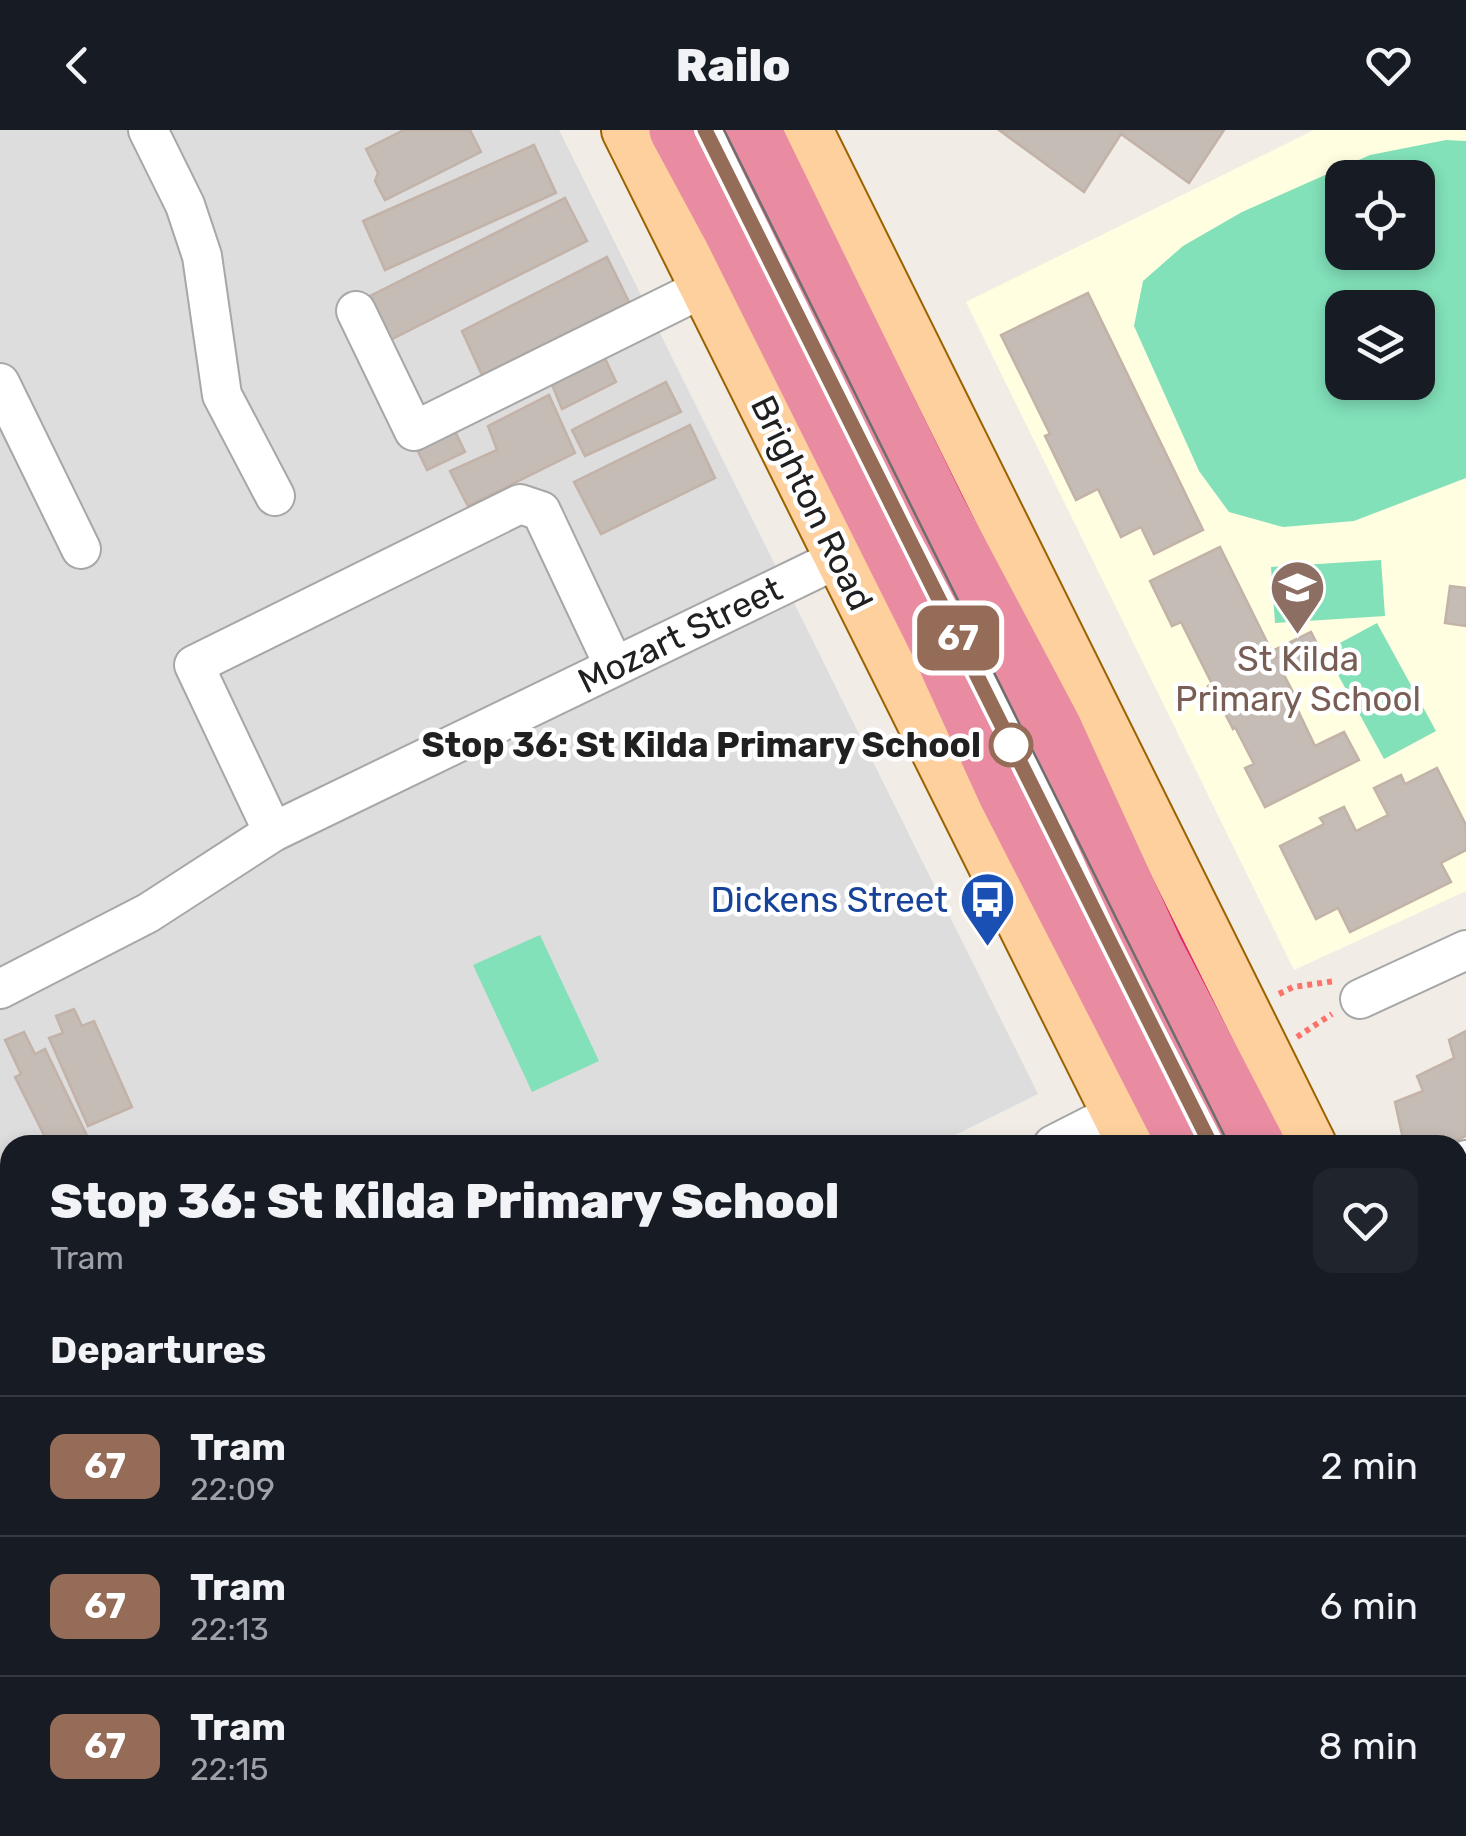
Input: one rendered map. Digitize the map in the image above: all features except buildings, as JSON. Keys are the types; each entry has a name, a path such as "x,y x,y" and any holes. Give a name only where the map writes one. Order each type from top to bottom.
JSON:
{"highway":[{"name":"Brighton Road","path":"677,130 893,533 1037,695 1155,948 1252,1135"},
{"name":"Brighton Road","path":"783,137 893,533 938,646 1006,794 1181,1135"}],"main road":[{"name":"Brighton Road","path":"626,130 705,287 893,533 1124,1129"},
{"path":"666,210 668,130"},
{"name":"Brighton Road","path":"783,137 1306,1135"},
{"path":"1228,1089 1297,1135"}],"street":[{"path":"148,130 185,205 202,256 222,395 275,496"},
{"path":"714,130 893,533 1215,1135"},
{"path":"356,311 414,430 705,287"},
{"path":"0,383 82,549"},
{"path":"272,832 194,666 520,504 541,512 614,666"},
{"name":"Mozart Street","path":"0,990 148,913 272,832 893,533"},
{"path":"1360,999 1466,950"},
{"path":"1097,1135 1124,1129"}],"shaded area":[{"path":"0,130 559,130 1038,1094 955,1135 0,1135"},
{"name":"St Kilda Primary School","path":"1314,130 1466,130 1466,891 1294,970 966,302"}],"green space":[{"path":"1446,140 1466,141 1466,478 1354,521 1283,527 1229,512 1199,471 1134,326 1143,281 1183,246 1242,212 1325,175 1325,270 1435,270 1435,160 1359,160"},
{"path":"1381,560 1385,616 1275,623 1271,567"},
{"path":"1377,623 1436,731 1384,759 1325,651"},
{"path":"540,935 599,1061 532,1092 473,965"}],"tram line":[{"path":"705,130 1206,1135"},
{"name":"67","path":"705,130 1206,1135"},
{"path":"724,130 1224,1135"}],"place":[{"name":"St Kilda Primary School","path":"1298,637"},
{"name":"Stop 36: St Kilda Primary School","path":"1011,745"},
{"name":"Dickens Street","path":"987,949"}]}
